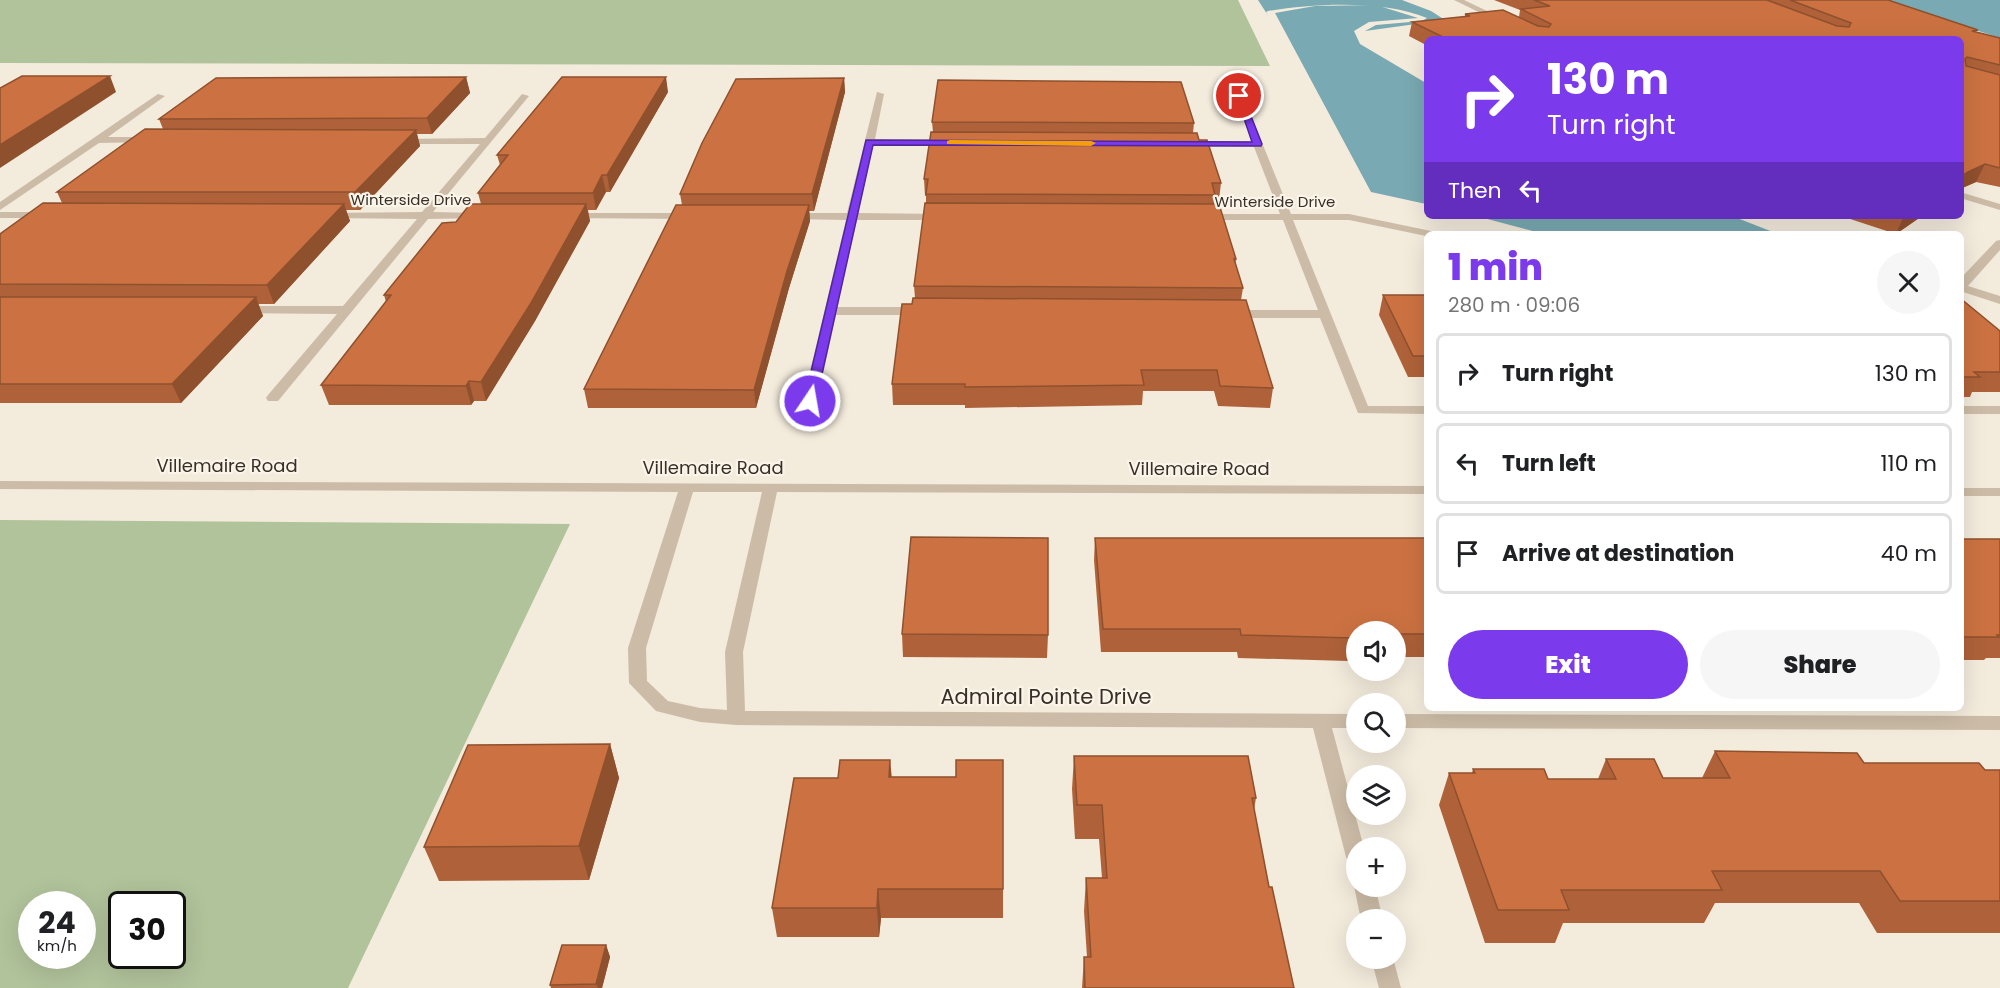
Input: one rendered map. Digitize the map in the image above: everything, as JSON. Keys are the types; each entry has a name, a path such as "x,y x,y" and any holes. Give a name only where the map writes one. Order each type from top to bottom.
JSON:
{"street":[{"path":"1458,0 1512,25"},
{"path":"810,401 880,94"},
{"path":"0,207 161,96"},
{"path":"273,398 525,96"},
{"path":"1239,96 1363,410 1424,410"},
{"path":"97,140 157,140"},
{"path":"393,141 488,141"},
{"path":"869,142 964,142"},
{"path":"1175,144 1258,144"},
{"path":"1964,196 2000,207"},
{"path":"0,215 59,215"},
{"name":"Winterside Drive","path":"319,215 497,216"},
{"path":"556,216 698,216"},
{"path":"781,216 958,217"},
{"name":"Winterside Drive","path":"1193,217 1349,217 1424,233"},
{"path":"1964,283 2000,243"},
{"path":"1964,288 2000,300"},
{"path":"228,309 347,309"},
{"path":"830,310 936,311"},
{"path":"1219,314 1324,315"},
{"path":"1964,410 2000,410"},
{"name":"Villemaire Road","path":"0,485 1424,490"},
{"name":"Admiral Pointe Drive","path":"687,488 637,648 638,683 662,706 700,716 736,718 1346,721"},
{"path":"736,718 734,652 771,488"},
{"path":"1964,492 2000,492"},
{"path":"1321,721 1351,837"},
{"path":"1406,721 2000,723"},
{"path":"1385,969 1390,988"}],"green space":[{"path":"0,0 1238,0 1270,66 0,63"},
{"path":"0,520 570,524 348,988 0,988"}],"water":[{"path":"1258,0 1402,0 1431,11 1445,20 1365,31 1376,25 1422,21 1427,18 1391,8 1349,5 1307,6 1268,11 1266,12 1269,17"},
{"path":"1883,0 2000,0 2000,38"},
{"path":"1376,5 1418,18 1369,22 1354,31 1360,44 1424,82 1424,204 1371,192 1275,13 1315,6"},
{"path":"1487,219 1740,219 1770,231 1533,231"}],"building":[{"path":"1534,0 1767,0 1837,26 1849,27 1851,23 1790,0 1888,0 1978,30 1972,31 2000,38 2000,65 1967,57 1965,59 1966,66 2000,75 2000,168 1985,164 1964,174 1964,36 1441,36 1412,22 1503,10 1538,26 1549,27 1551,24 1521,9 1550,6"},
{"path":"22,76 110,76 0,145 0,88"},
{"path":"466,77 427,118 159,119 216,78"},
{"path":"562,77 666,77 607,175 602,175 593,193 478,193 508,155 497,155"},
{"path":"844,78 812,194 680,194 702,143 736,79"},
{"path":"938,80 1181,82 1194,123 932,122"},
{"path":"145,129 416,130 355,192 57,192"},
{"path":"931,132 1197,133 1199,140 1207,140 1221,183 1212,183 1215,195 926,194 928,179 924,179"},
{"path":"43,203 344,204 267,285 0,284 0,234"},
{"path":"925,203 1219,204 1243,288 914,286"},
{"path":"470,204 586,204 531,303 481,382 469,381 466,386 321,385 391,295 384,295 442,223 456,222"},
{"path":"676,205 809,205 787,271 754,390 584,389"},
{"path":"1383,295 1424,295 1424,356 1413,356"},
{"path":"0,297 256,297 172,384 0,384"},
{"path":"913,298 1246,300 1273,388 1220,386 1217,370 1141,370 1144,385 965,387 965,384 892,384 902,304 912,304"},
{"path":"1964,301 2000,331 2000,372 1974,372 1980,377 1964,377"},
{"path":"911,537 1048,538 1048,635 902,634"},
{"path":"1095,538 1424,538 1424,634 1406,634 1406,621 1346,621 1346,638 1241,635 1240,629 1103,629"},
{"path":"1964,539 2000,539 2000,635 1997,635 1999,637 1964,637"},
{"path":"610,744 579,846 424,847 468,745"},
{"path":"1715,751 1857,753 1864,763 1979,763 1985,770 2000,770 2000,901 1900,901 1880,871 1712,871 1722,890 1561,890 1569,910 1498,910 1449,773 1475,773 1473,769 1544,769 1548,779 1616,779 1606,759 1654,759 1663,778 1730,778"},
{"path":"1074,756 1248,756 1256,798 1252,798 1269,887 1272,887 1294,988 1085,988 1084,957 1091,957 1086,878 1107,878 1102,805 1077,805"},
{"path":"840,760 890,760 889,777 956,777 956,760 1003,760 1003,889 878,889 877,908 772,908 794,778 838,778"},
{"path":"562,945 606,945 596,984 550,985"}],"slow traffic":[{"path":"950,142 1091,143"}],"route":[{"path":"810,401 869,142 1258,144 1239,96"}]}
